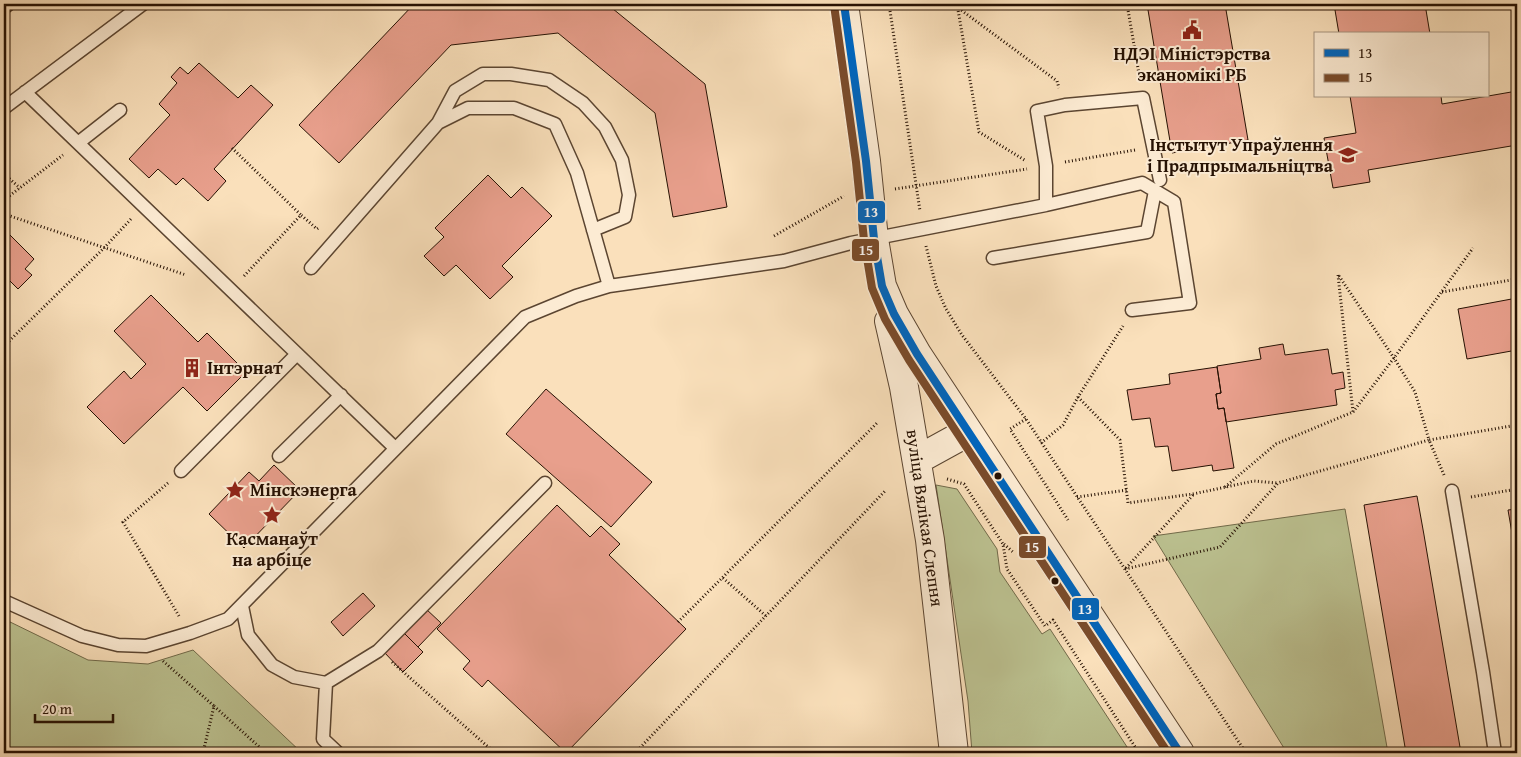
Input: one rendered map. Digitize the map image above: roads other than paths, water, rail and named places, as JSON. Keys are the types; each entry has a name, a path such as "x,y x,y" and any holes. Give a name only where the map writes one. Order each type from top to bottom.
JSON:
{"street":[{"path":"844,4 874,239 882,286 903,331 1180,753"},
{"name":"вуліца Вялікая Слепня","path":"882,286 904,387 930,540 954,753"},
{"path":"917,460 968,432"}],"lane":[{"path":"4,8 10,4"},
{"path":"4,108 143,4"},
{"path":"311,268 438,123 455,91 483,74 512,74 549,80 583,103 605,127 622,160 628,195 625,217 593,230"},
{"path":"25,92 395,448"},
{"path":"993,258 1147,232 1158,186 1153,147 1143,98 1065,105 1037,111 1046,205"},
{"path":"438,123 468,108 514,108 555,124 577,173 609,286"},
{"path":"78,143 120,110"},
{"path":"4,601 82,636 118,645 146,646 228,619 525,317 554,304 609,286 784,261 874,239 1046,205 1142,183 1158,186 1174,202 1190,303 1132,310"},
{"path":"181,472 297,354"},
{"path":"279,456 341,396"},
{"path":"242,606 248,635 272,665 294,677 326,683 378,650 545,483"},
{"path":"1452,491 1495,753"},
{"path":"326,683 323,739 338,753"}],"place":[{"name":"НДЭІ Міністэрства эканомікі РБ","path":"1192,30"},
{"name":"Інстытут Упраўлення і Прадпрымальніцтва","path":"1348,155"},
{"name":"Інтэрнат","path":"192,368"},
{"name":"Мінскэнерга","path":"235,490"},
{"name":"Касманаўт на арбіце","path":"272,515"}]}
